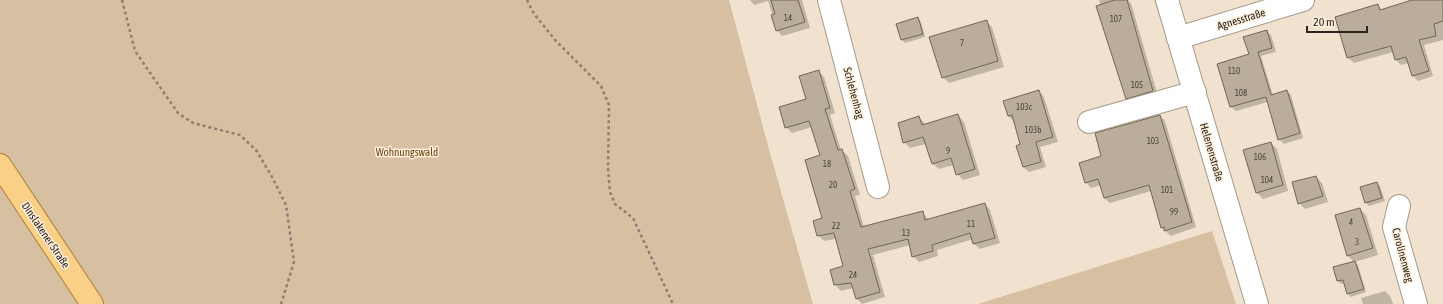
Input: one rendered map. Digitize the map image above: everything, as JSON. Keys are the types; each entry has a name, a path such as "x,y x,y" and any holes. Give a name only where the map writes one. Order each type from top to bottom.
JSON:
{"main road":[{"name":"Dinslakener Straße","path":"0,165 92,304"}],"street":[{"name":"Schlehenhag","path":"829,0 878,187"},
{"name":"Helenenstraße","path":"1167,0 1257,304"},
{"name":"Agnesstraße","path":"1178,38 1303,0"},
{"path":"1089,122 1195,92"},
{"name":"Carolinenweg","path":"1399,206 1394,227 1416,304"}],"path":[{"path":"122,0 135,51 178,113 193,123 240,136 256,150 271,175 286,205 294,262 281,304"},
{"path":"527,0 534,14 556,41 601,86 609,105 608,168 610,192 615,204 633,218 673,304"}],"green space":[{"name":"Wohnungswald","path":"0,0 729,0 770,153 813,304 0,304"},
{"path":"1212,231 1236,304 978,304"}],"building":[{"path":"771,0 798,0 805,22 776,31 771,15 775,14"},
{"path":"1114,0 1127,0 1153,91 1126,99 1096,6"},
{"path":"1412,0 1443,0 1443,21 1434,24 1436,36 1419,40 1429,71 1412,76 1406,57 1395,60 1391,46 1347,58 1335,17 1378,4 1380,10"},
{"path":"918,17 923,34 901,40 896,24"},
{"path":"987,20 998,61 942,78 929,37"},
{"path":"1267,30 1272,48 1258,52 1271,95 1287,90 1300,133 1278,140 1266,97 1230,107 1217,64 1249,54 1243,37"},
{"path":"819,70 830,108 825,109 838,150 842,149 855,189 850,191 861,227 923,211 925,220 985,203 995,238 973,244 970,233 932,245 933,251 912,257 908,239 868,249 880,292 856,299 851,283 834,285 830,270 843,266 834,233 817,236 813,221 822,218 805,160 820,155 809,121 785,128 779,107 806,99 799,76"},
{"path":"1039,90 1053,137 1036,142 1041,162 1023,167 1016,146 1020,144 1012,115 1008,116 1003,101"},
{"path":"958,114 975,169 956,175 951,158 932,164 923,137 903,143 898,123 919,116 922,125"},
{"path":"1160,115 1192,222 1164,231 1164,227 1161,228 1149,185 1104,198 1098,179 1085,183 1079,163 1101,156 1095,133"},
{"path":"1271,142 1283,185 1256,193 1243,150"},
{"path":"1316,176 1323,196 1298,204 1292,182"},
{"path":"1377,182 1382,198 1365,203 1360,187"},
{"path":"1360,208 1373,248 1347,256 1335,215"},
{"path":"1355,261 1364,289 1347,294 1343,280 1337,281 1333,267"}]}
